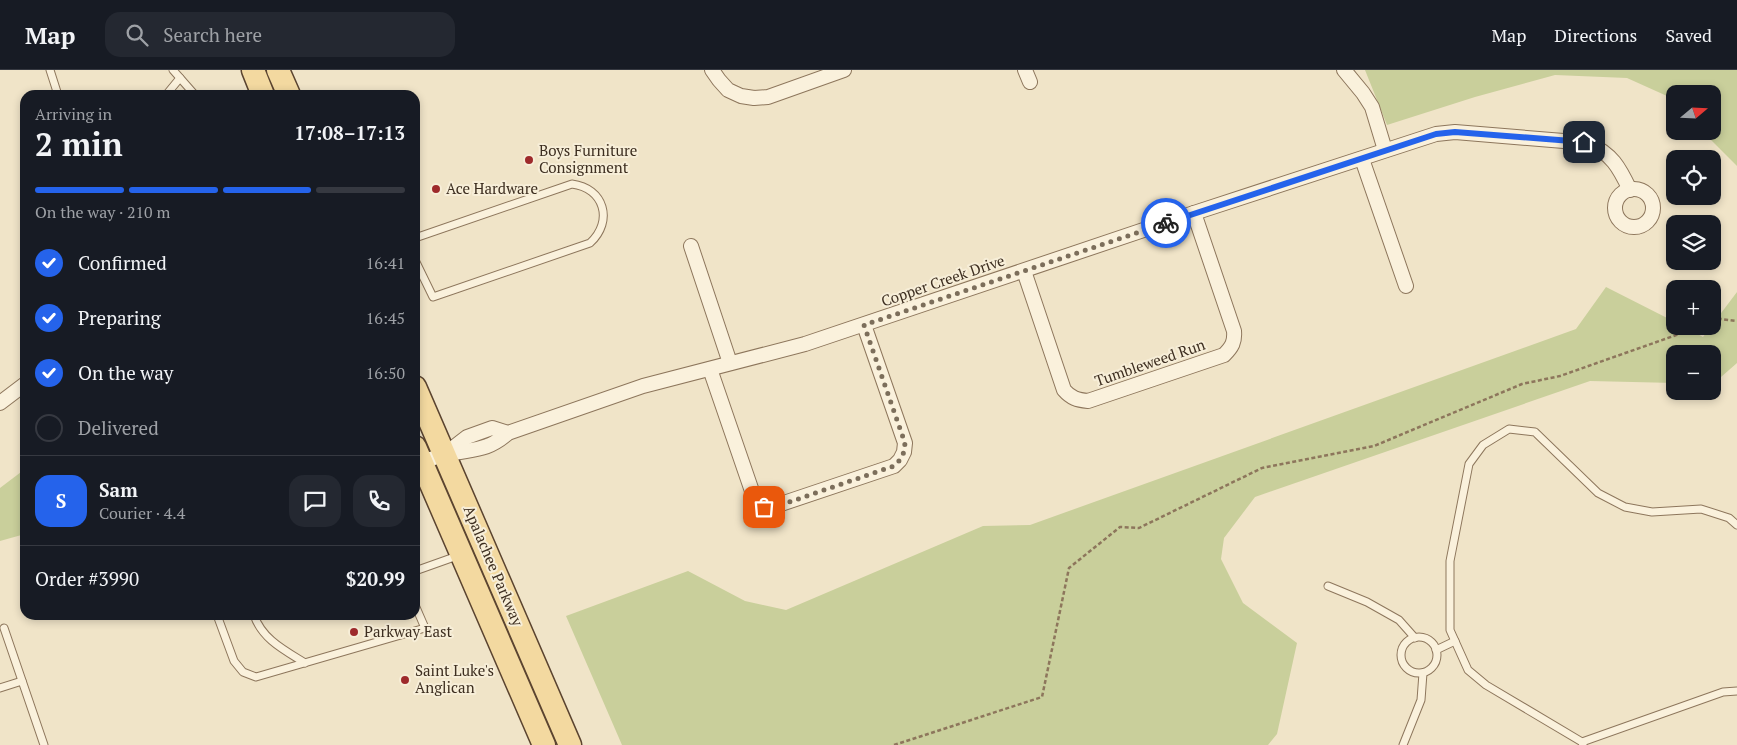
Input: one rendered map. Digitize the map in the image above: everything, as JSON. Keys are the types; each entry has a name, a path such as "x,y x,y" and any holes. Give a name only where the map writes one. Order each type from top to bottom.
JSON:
{"main road":[{"path":"253,70 261,90"},
{"path":"278,70 287,90"},
{"name":"Apalachee Parkway","path":"420,399 570,745"},
{"name":"Apalachee Parkway","path":"420,460 544,745"}],"street":[{"path":"712,70 728,90 741,96 754,98 768,97 844,70"},
{"path":"1344,70 1363,92 1372,107 1385,150"},
{"name":"Copper Creek Drive","path":"420,455 444,455 473,451 497,442 508,432 643,386 804,344 864,325 1426,136 1455,132 1584,142 1601,149 1611,157 1620,169 1630,190"},
{"path":"1362,159 1406,286"},
{"name":"Tumbleweed Run","path":"1024,271 1064,390 1070,397 1088,401 1224,355 1231,348 1235,340 1234,331 1194,213"},
{"path":"691,246 730,363"},
{"path":"710,369 754,497 757,503 764,507 772,508 868,476 894,466 900,460 904,452 905,443 864,325"},
{"path":"0,403 20,388"}],"lane":[{"path":"50,70 56,90"},
{"path":"173,70 191,90"},
{"path":"170,90 180,78"},
{"path":"420,236 572,184 584,186 594,193 600,201 604,217 600,230 590,242 433,297 420,270"},
{"path":"1737,525 1729,518 1700,509 1652,512 1625,507 1598,493 1535,432 1509,429 1483,444 1469,464 1450,561 1450,630 1468,670 1486,685 1582,744 1723,692 1737,690"},
{"path":"420,569 462,554"},
{"path":"1328,586 1367,602 1399,620 1415,638"},
{"path":"219,620 234,661 243,672 256,677 425,628 420,616"},
{"path":"255,620 266,637 305,663"},
{"path":"4,628 44,745"},
{"path":"1415,638 1430,641 1436,650 1436,662 1423,673 1411,671 1403,662 1402,656 1405,645 1415,638"},
{"path":"1436,650 1455,640"},
{"path":"1403,745 1421,700 1423,673"},
{"path":"0,688 22,681"}],"path":[{"path":"1721,320 1737,321"},
{"path":"894,745 1042,697 1069,568 1120,526 1138,528 1262,468 1374,446 1522,384 1560,376 1676,335"}],"green space":[{"path":"1365,70 1737,70 1737,166 1711,140 1721,140 1721,85 1666,85 1666,96 1627,78 1555,75 1475,97 1387,125"},
{"path":"1606,287 1666,317 1666,335 1699,335 1703,337 1705,335 1721,335 1721,313 1737,292 1737,363 1721,377 1721,345 1666,345 1666,383 1590,381 1255,497 1224,538 1221,559 1243,603 1297,643 1277,734 1268,745 622,745 566,616 688,571 745,601 786,610 983,526 1030,525 1576,329"},
{"path":"20,473 20,535 0,541 0,488"}],"way so far":[{"path":"764,507 772,508 868,476 894,466 900,460 904,452 905,443 864,325 1166,223"}],"place":[{"name":"Boys Furniture Consignment","path":"529,160"},
{"name":"Ace Hardware","path":"436,189"},
{"name":"Parkway East","path":"354,632"},
{"name":"Saint Luke's Anglican","path":"405,680"}],"route":[{"path":"1166,223 1436,134 1455,132 1584,142"}]}
